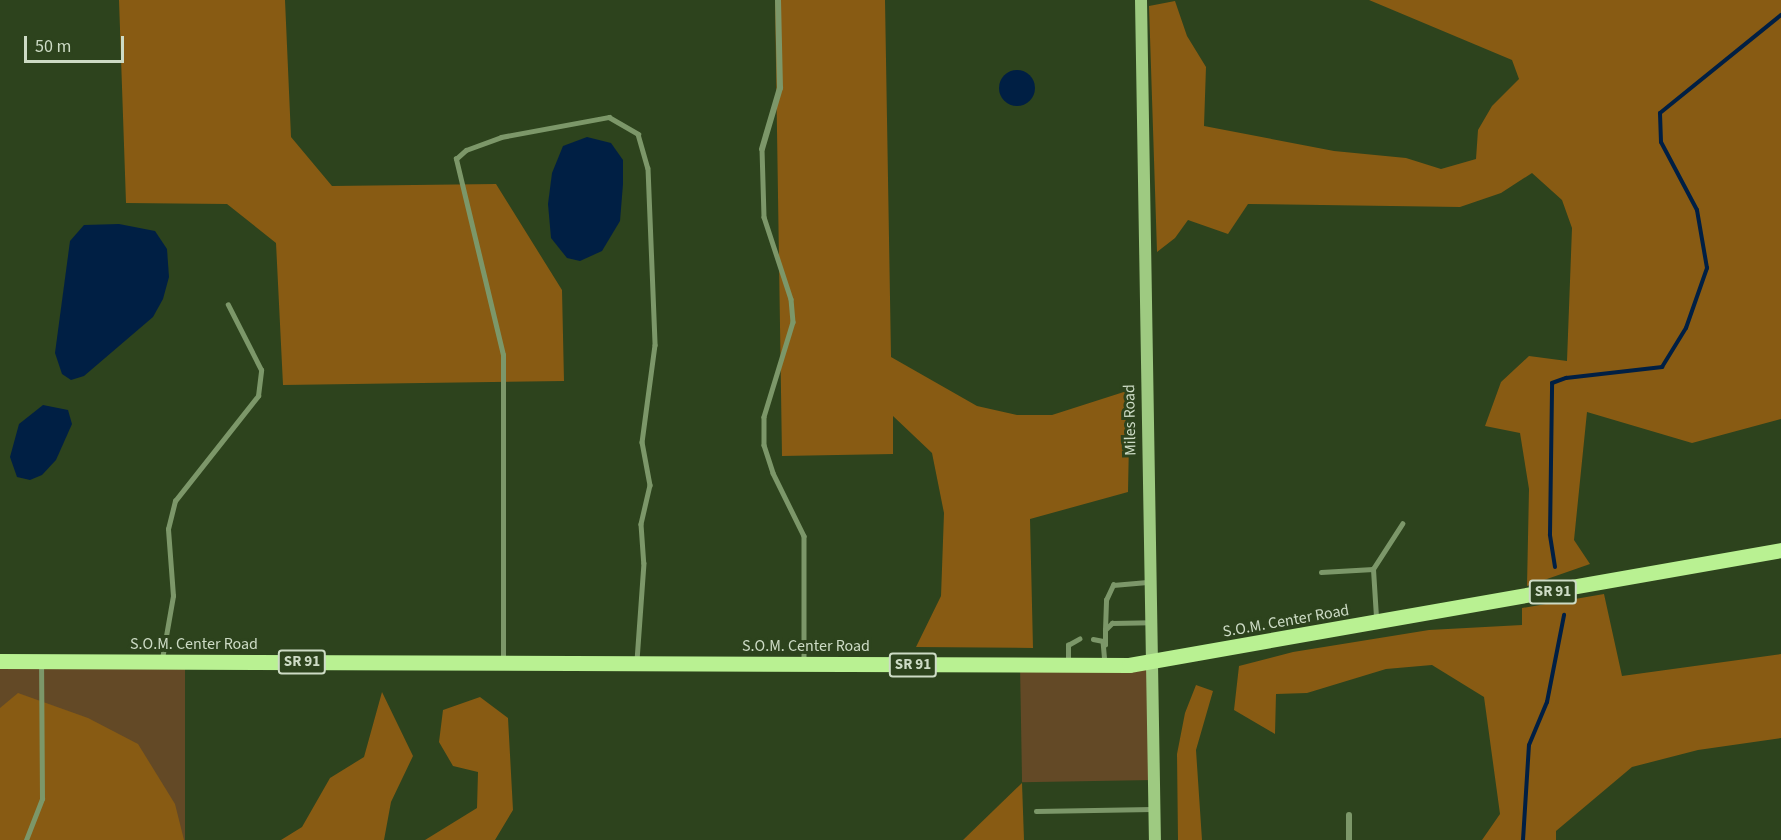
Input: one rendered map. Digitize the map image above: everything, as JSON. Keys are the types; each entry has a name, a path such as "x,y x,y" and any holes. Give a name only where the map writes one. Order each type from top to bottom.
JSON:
{"main road":[{"name":"Miles Road","path":"1141,0 1155,840"},
{"name":"S.O.M. Center Road","path":"0,661 1105,667 1152,663 1781,550"}],"street":[{"path":"762,149 780,88 778,0"},
{"path":"1349,815 1349,840"}],"lane":[{"path":"502,662 502,355 456,159 466,150 501,137 609,117 638,134 648,168 655,345 642,442 650,485 640,524 644,563 637,663"},
{"path":"762,149 764,217 791,299 793,322 764,417 764,445 773,473 804,536 804,664"},
{"path":"161,662 173,596 168,529 175,501 258,396 261,370 228,305"},
{"path":"1377,623 1373,569 1402,524"},
{"path":"1322,572 1373,569"},
{"path":"1105,667 1106,600 1113,585 1150,582"},
{"path":"1105,630 1112,623 1151,622"},
{"path":"1068,668 1068,645 1079,639"},
{"path":"1093,639 1105,645"},
{"path":"26,840 42,800 40,662"},
{"path":"1036,811 1155,808"}],"shaded area":[{"path":"119,0 285,0 291,137 332,186 496,184 562,290 564,381 283,385 276,243 227,204 126,203"},
{"path":"775,0 885,0 891,357 977,406 1017,415 1052,415 1130,390 1128,492 1030,519 1033,648 916,647 941,596 944,513 932,453 893,416 893,454 782,456"},
{"path":"1369,0 1781,0 1781,419 1692,443 1587,412 1574,540 1590,564 1527,586 1529,489 1520,433 1485,426 1501,382 1529,356 1567,361 1572,228 1562,200 1532,173 1501,193 1460,207 1248,204 1228,234 1188,220 1175,238 1157,252 1149,6 1175,1 1187,36 1206,67 1204,126 1334,151 1406,158 1441,169 1476,159 1478,130 1492,106 1519,79 1512,60"},
{"path":"1604,594 1622,676 1781,654 1781,738 1698,750 1632,767 1556,831 1556,840 1482,840 1500,814 1484,697 1432,665 1386,669 1307,693 1276,694 1275,734 1234,710 1239,666 1293,652 1429,630 1522,625 1522,608"},
{"path":"0,660 185,660 185,840 0,840"},
{"path":"1152,663 1154,780 1022,782 1020,665"},
{"path":"1196,685 1213,691 1196,750 1202,840 1178,840 1177,754 1185,713"},
{"path":"382,692 413,756 391,802 384,840 281,840 302,827 330,778 364,757"},
{"path":"18,693 88,718 138,744 175,804 184,840 0,840 0,708"},
{"path":"480,697 508,718 513,810 495,840 425,840 477,808 478,772 453,766 439,742 443,710"},
{"path":"1022,783 1024,840 963,840"}],"water":[{"path":"1017,70 1030,75 1035,88 1030,101 1017,106 1004,101 999,88 1004,75"},
{"path":"587,137 611,143 623,160 623,184 620,221 602,251 580,261 567,258 551,238 548,204 552,173 563,146"},
{"path":"119,224 155,231 167,249 169,277 163,299 153,317 84,376 71,380 62,374 55,353 70,241 84,225"},
{"path":"43,405 68,410 72,424 56,460 42,475 30,480 17,477 10,457 19,424"}],"waterway":[{"path":"1555,567 1550,534 1552,383 1566,378 1662,367 1686,328 1707,268 1697,210 1661,142 1660,113 1781,15"},
{"path":"1523,840 1529,745 1547,702 1564,615"}]}
